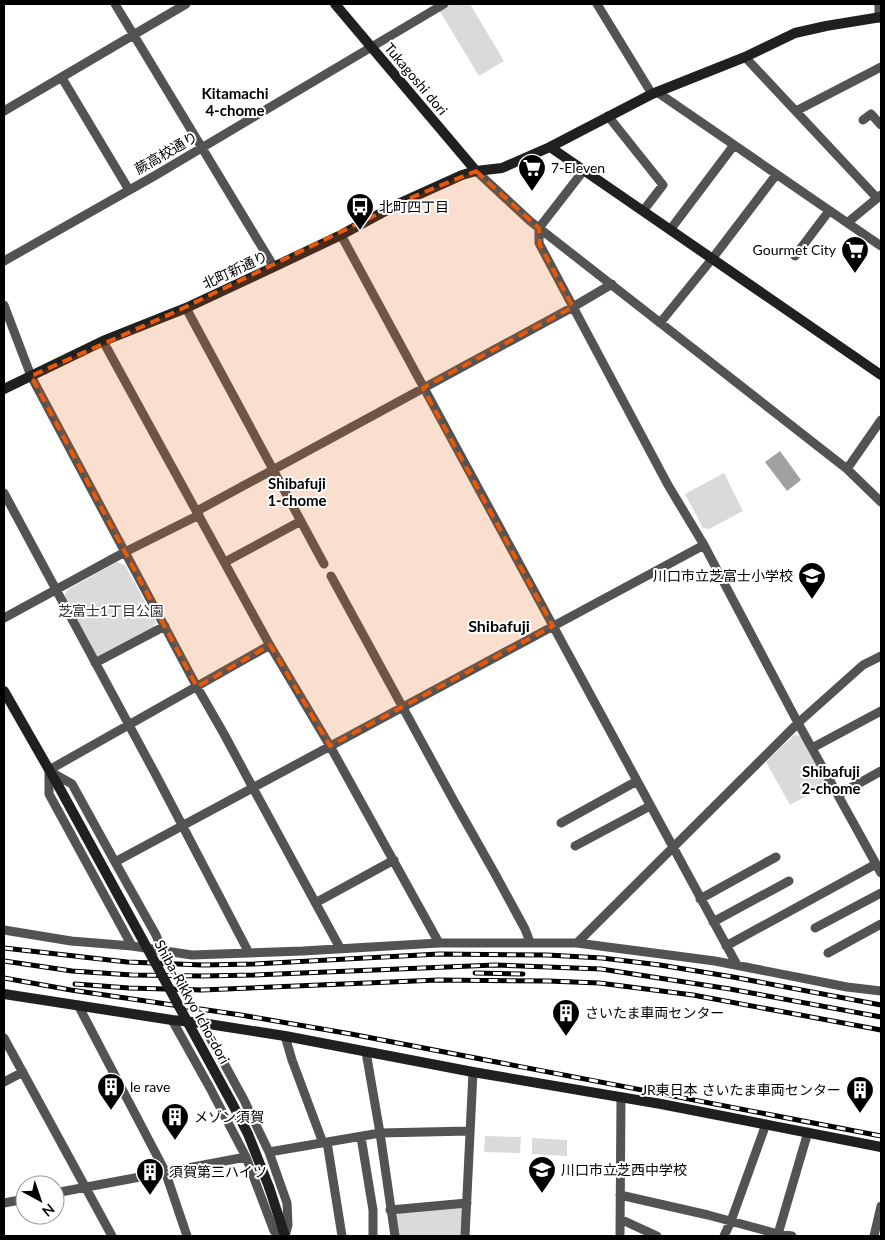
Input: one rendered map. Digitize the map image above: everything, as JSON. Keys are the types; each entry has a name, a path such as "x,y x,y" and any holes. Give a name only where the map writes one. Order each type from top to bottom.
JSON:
{"street":[{"path":"115,4 274,267"},
{"path":"4,111 186,4"},
{"name":"Tukagoshi dori","path":"335,4 476,171"},
{"name":"蕨高校通り","path":"4,261 202,148 444,4"},
{"path":"597,4 655,92 881,246"},
{"path":"879,4 880,18"},
{"name":"北町新通り","path":"4,389 103,341 186,308 274,267 341,235 423,192 462,175 476,171 502,168 550,147 655,92 745,56 795,33 826,26 880,18"},
{"path":"745,56 879,196 848,223"},
{"path":"796,111 881,67"},
{"path":"62,78 129,190"},
{"path":"864,120 870,114 881,125"},
{"path":"608,116 663,185 643,211"},
{"path":"670,230 734,145"},
{"path":"550,147 881,375"},
{"path":"584,170 539,228 540,245 668,485 704,545 798,723 881,873"},
{"path":"476,171 519,212 847,469 881,502"},
{"path":"660,323 776,175"},
{"path":"795,256 829,211"},
{"path":"341,235 737,965"},
{"path":"4,618 612,284"},
{"path":"4,305 31,376 340,948"},
{"path":"186,308 324,564"},
{"path":"103,341 270,645 330,746 439,943"},
{"path":"847,469 881,420"},
{"path":"4,493 249,952"},
{"path":"225,562 301,521"},
{"path":"114,862 704,545"},
{"path":"331,576 530,942"},
{"path":"95,663 165,626"},
{"path":"48,770 270,645"},
{"path":"576,943 798,723 863,665 881,656"},
{"name":"Shiba-Rikkyo Icho-dori","path":"4,691 59,787 248,1134 269,1186 285,1236"},
{"path":"812,748 881,711"},
{"path":"48,770 72,784 156,935 162,950"},
{"path":"48,770 49,794 132,946"},
{"path":"838,795 881,771"},
{"path":"562,823 637,782"},
{"path":"575,846 650,806"},
{"path":"700,899 776,857"},
{"path":"316,902 394,860"},
{"path":"726,946 876,864"},
{"path":"713,922 789,880"},
{"path":"815,928 881,893"},
{"path":"828,953 881,924"},
{"path":"4,930 71,941 132,946 192,955 439,943 576,943 715,961 847,987 881,991"},
{"path":"4,994 285,1036 473,1072 766,1124 881,1147"},
{"path":"78,1005 165,1172 187,1236"},
{"path":"172,1020 246,1157 274,1231 285,1236 288,1225 287,1203 269,1152 244,1100 202,1023"},
{"path":"285,1036 292,1060 325,1143 342,1236"},
{"path":"4,1038 112,1236"},
{"path":"366,1052 395,1236"},
{"path":"4,1082 23,1072"},
{"path":"465,1236 473,1072"},
{"path":"620,1236 621,1097"},
{"path":"724,1236 766,1124"},
{"path":"269,1152 380,1133 470,1131"},
{"path":"778,1234 808,1132"},
{"path":"361,1137 373,1210 372,1236"},
{"path":"65,1191 246,1157"},
{"path":"620,1195 792,1236"},
{"path":"390,1210 467,1203"},
{"path":"874,1236 881,1206"},
{"path":"620,1219 657,1236"}],"highlighted area":[{"path":"476,171 539,228 540,245 573,307 423,388 553,626 330,746 270,645 197,687 31,376 175,312 415,196"}],"green space":[{"path":"449,4 470,4 504,61 479,76 439,10"},
{"path":"724,473 743,511 709,529 703,528 685,494"},
{"name":"芝富士1丁目公園","path":"117,562 125,565 156,622 152,630 101,658 96,656 64,598 67,590"},
{"path":"794,735 801,736 827,785 790,805 766,762"},
{"path":"485,1136 521,1137 520,1153 484,1152"},
{"path":"532,1138 567,1140 567,1156 532,1154"},
{"path":"460,1207 463,1211 461,1236 399,1236 396,1216 399,1213"}],"shaded area":[{"path":"780,451 801,480 787,491 765,462"}],"railway":[{"path":"4,948 127,962 203,965 439,954 547,955 602,958 733,977 881,1005"},
{"path":"4,961 72,971 132,975 202,976 495,965 601,969 730,989 881,1017"},
{"path":"475,973 523,974"},
{"path":"4,978 351,1034 881,1136"},
{"path":"75,984 202,990 438,980 599,983 693,995 881,1030"}],"place":[{"name":"7-Eleven","path":"532,192"},
{"name":"北町四丁目","path":"360,231"},
{"name":"Gourmet City","path":"855,274"},
{"name":"川口市立芝富士小学校","path":"812,600"},
{"name":"さいたま車両センター","path":"566,1037"},
{"name":"le rave","path":"111,1111"},
{"name":"JR東日本 さいたま車両センター","path":"860,1114"},
{"name":"メゾン須賀","path":"175,1141"},
{"name":"川口市立芝西中学校","path":"542,1194"},
{"name":"須賀第三ハイツ","path":"150,1196"}],"district":[{"name":"Kitamachi 4-chome","path":"235,102"},
{"name":"Shibafuji 1-chome","path":"297,492"},
{"name":"Shibafuji","path":"499,626"},
{"name":"Shibafuji 2-chome","path":"831,780"}]}
